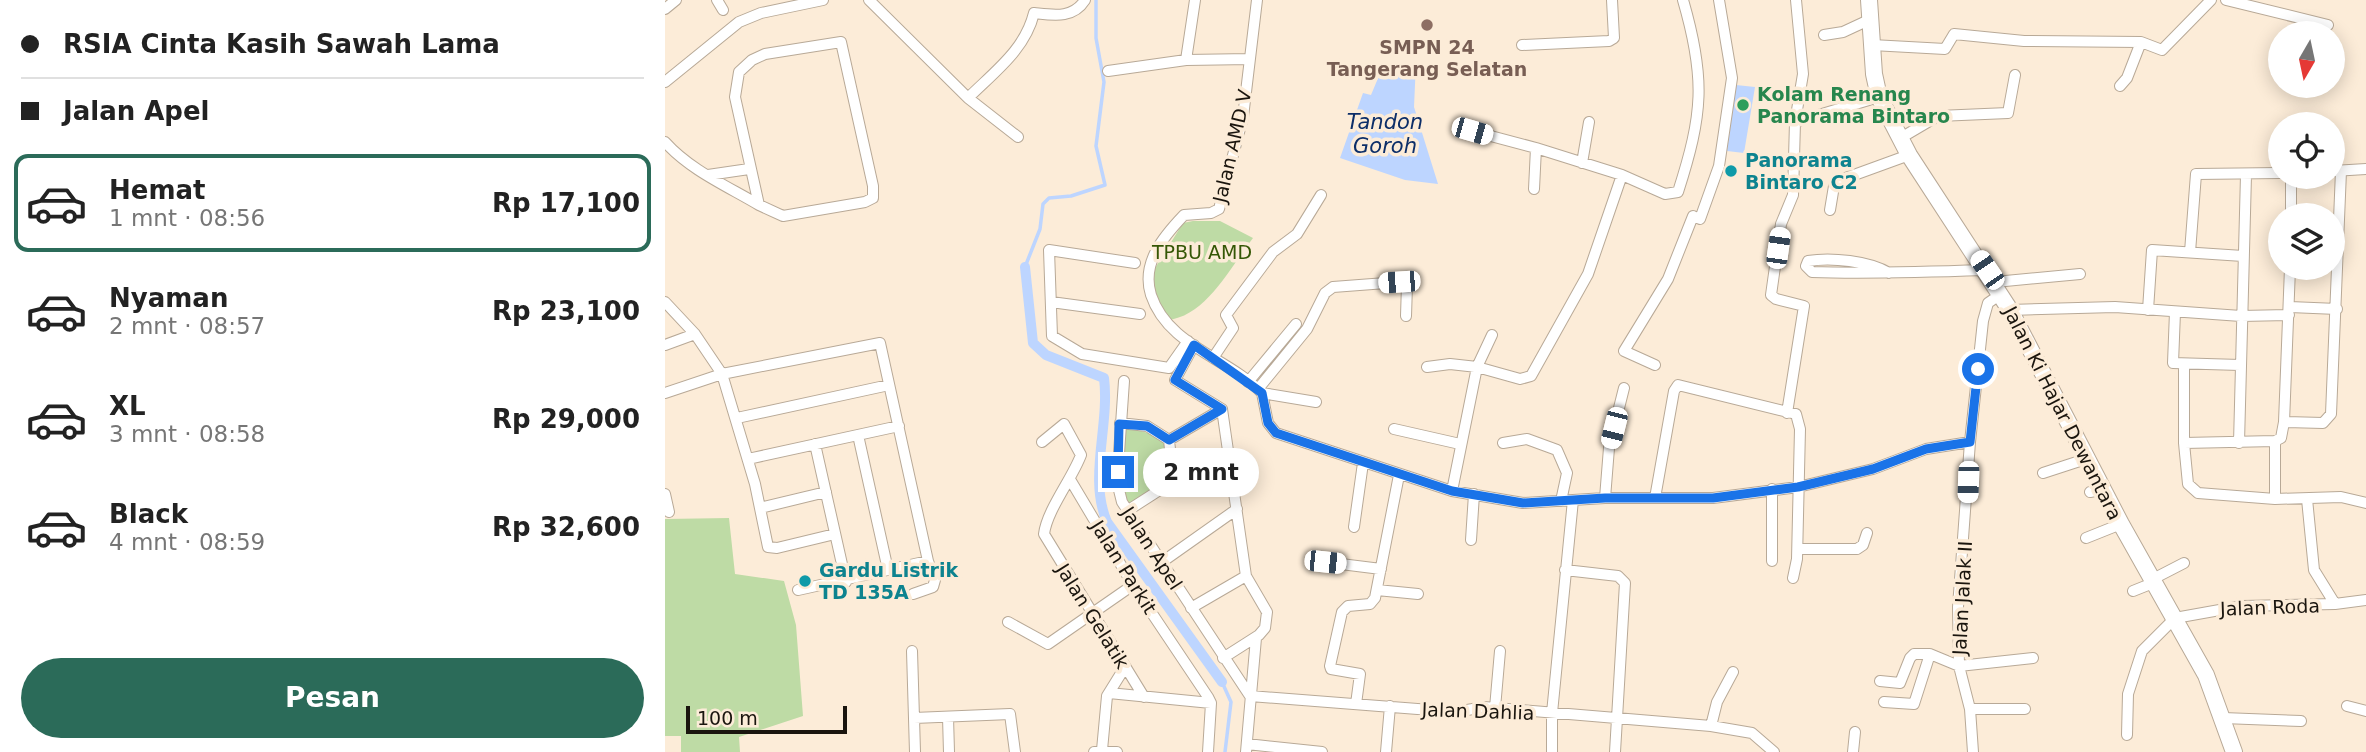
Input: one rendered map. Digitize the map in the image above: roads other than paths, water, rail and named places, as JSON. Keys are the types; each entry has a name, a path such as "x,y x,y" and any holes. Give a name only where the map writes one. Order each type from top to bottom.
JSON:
{"main road":[{"name":"Jalan Ki Hajar Dewantara","path":"1869,0 1879,97 1899,139 2010,310 2089,458 2098,490 2121,524 2206,675 2234,752"}],"street":[{"path":"665,9 676,0"},
{"path":"665,82 739,22 798,2 823,0"},
{"path":"968,97 1026,38 1034,13 1034,0"},
{"path":"1034,13 1066,15 1079,9 1084,0"},
{"path":"1186,60 1195,0"},
{"name":"Jalan AMD V","path":"1256,388 1169,327 1156,309 1148,284 1149,265 1156,248 1184,215 1211,214 1219,209 1243,117 1257,0"},
{"path":"1522,45 1609,41 1614,38 1612,0"},
{"path":"1472,131 1622,175 1673,195 1678,192 1688,160 1701,93 1696,53 1683,0"},
{"path":"1655,365 1624,351 1668,279 1693,216 1700,219 1719,166 1731,78 1719,0"},
{"path":"1787,412 1804,306 1776,299 1771,295 1781,224 1793,195 1795,122 1803,74 1796,0"},
{"path":"1872,45 1945,49 1954,34 1964,33 2024,41 2141,42 2162,50 2211,0"},
{"path":"2226,0 2312,21"},
{"path":"872,2 968,97 1018,137"},
{"path":"1825,34 1843,32 1871,19"},
{"path":"665,142 676,154 708,175 759,205 783,216 865,202 873,198 873,186 842,42 765,54 752,60 739,72 736,97 749,169 759,205"},
{"path":"2120,86 2141,42"},
{"path":"1108,71 1186,60 1250,59"},
{"path":"1899,139 1938,116 2008,113 2015,75"},
{"path":"1795,122 1879,97"},
{"path":"1582,163 1589,122"},
{"path":"1534,189 1536,148"},
{"path":"1831,210 1834,186 1843,179 1909,155"},
{"path":"708,175 749,169"},
{"path":"2345,170 2366,169"},
{"path":"2190,253 2196,174 2268,174"},
{"path":"1427,368 1450,363 1477,367 1520,379 1531,376 1588,274 1622,175"},
{"path":"2239,443 2246,175"},
{"path":"2284,422 2323,422 2330,417 2337,309 2337,189"},
{"path":"1213,358 1233,328 1226,315 1273,252 1297,234 1321,195"},
{"path":"1136,263 1049,250 1052,336 1082,354 1169,368 1191,343"},
{"path":"2148,310 2151,250 2243,256"},
{"path":"1889,273 1877,266 1819,260 1808,261 1805,266 1812,272 1889,273 1994,282 2080,274"},
{"path":"2184,443 2275,441 2282,436 2290,280"},
{"path":"1256,388 1307,329 1325,293 1333,287 1399,282 1407,285 1406,316"},
{"name":"Jalan Jalak II","path":"1973,752 1970,709 1958,666 1958,607 1970,442 1983,321 1994,282"},
{"path":"1051,302 1140,314"},
{"path":"665,303 695,334 722,374 737,418 770,548 835,534"},
{"path":"2010,310 2115,307 2241,316 2337,309"},
{"path":"2175,312 2172,362 2184,365 2240,365"},
{"path":"1256,388 1296,324"},
{"path":"665,345 695,334"},
{"path":"1452,491 1477,367 1492,335"},
{"path":"665,393 722,374 878,342 884,352 889,385 936,585 913,594"},
{"path":"1191,343 1175,380 1222,409 1246,576 1267,612 1265,628 1256,638 1223,658"},
{"path":"2184,365 2184,443 2188,484 2194,492 2275,499 2344,497 2366,503"},
{"name":"Jalan Apel","path":"1124,381 1119,424 1118,491 1127,510 1250,696"},
{"path":"737,418 889,385"},
{"path":"1655,498 1674,391 1678,385 1796,414 1800,429 1798,549 1793,578"},
{"path":"1256,388 1268,423 1276,433 1452,491 1523,503 1605,498 1713,498 1798,487 1873,469 1926,449 1970,442"},
{"path":"1256,388 1316,402"},
{"path":"1605,498 1609,448 1624,388"},
{"path":"1169,440 1222,409"},
{"path":"1042,442 1064,424 1081,455 1071,481"},
{"path":"1119,424 1147,426 1169,440"},
{"path":"748,459 899,426"},
{"path":"1394,429 1461,444"},
{"path":"858,435 888,570"},
{"path":"1503,443 1527,439 1557,450 1567,473 1561,501"},
{"path":"1127,510 1172,482 1169,440"},
{"path":"2275,441 2275,499"},
{"path":"815,444 846,582"},
{"path":"2043,474 2089,458"},
{"path":"1354,527 1363,463"},
{"path":"1356,704 1360,674 1331,669 1330,666 1338,622 1348,606 1372,603 1377,590 1399,475"},
{"name":"Jalan Gelatik","path":"1071,481 1045,525 1044,534 1144,697"},
{"name":"Jalan Parkit","path":"1071,481 1133,585 1211,704"},
{"path":"1772,489 1772,561"},
{"path":"760,508 826,492"},
{"path":"665,494 669,512"},
{"path":"1471,540 1473,495"},
{"path":"2308,499 2314,570 2335,604"},
{"path":"1552,752 1552,713 1573,500"},
{"path":"1162,562 1237,509"},
{"path":"2086,538 2121,524"},
{"path":"1798,549 1857,549 1863,545 1867,533"},
{"path":"798,590 846,582 929,561"},
{"path":"1325,562 1381,569"},
{"path":"2133,592 2184,563"},
{"path":"1565,570 1618,576 1625,583 1615,752"},
{"path":"1191,608 1246,576"},
{"path":"1008,622 1048,644 1133,585"},
{"path":"1377,590 1418,594"},
{"name":"Jalan Roda","path":"2175,618 2242,606 2335,604 2366,600"},
{"path":"2127,735 2128,694 2142,651 2175,618"},
{"path":"1256,638 1246,748 1322,752"},
{"path":"912,651 915,752"},
{"path":"1495,708 1500,651"},
{"path":"1884,702 1914,704 1930,654"},
{"path":"1880,681 1899,684 1911,656 1930,654 1958,666 2033,658"},
{"path":"1118,752 1097,751 1109,693 1125,667"},
{"path":"1711,726 1717,702 1733,672"},
{"path":"1109,693 1211,704 1208,752"},
{"name":"Jalan Dahlia","path":"1250,696 1456,712 1495,708 1711,726 1747,732 1763,740 1773,752"},
{"path":"1387,752 1389,706"},
{"path":"2347,706 2366,711"},
{"path":"1970,709 2025,709"},
{"path":"914,718 1010,714 1015,752"},
{"path":"948,717 949,752"},
{"path":"2223,718 2301,720"},
{"path":"1853,752 1855,732"}],"water":[{"name":"Tandon Goroh","path":"1416,62 1414,107 1438,184 1405,180 1340,158 1363,93 1371,95 1381,71"},
{"name":"Kolam Renang Panorama Bintaro","path":"1736,85 1755,87 1744,153 1727,151"}],"waterway":[{"path":"1025,267 1040,229 1043,204 1049,198 1071,196 1105,185 1096,146 1104,82 1096,38 1096,0"},
{"path":"1025,267 1033,343 1046,355 1104,378 1099,488 1107,522 1222,682"},
{"path":"1222,682 1231,702 1225,752"}],"place":[{"name":"SMPN 24 Tangerang Selatan","path":"1427,25"},
{"name":"Kolam Renang Panorama Bintaro","path":"1743,105"},
{"name":"Panorama Bintaro C2","path":"1731,171"},
{"name":"Gardu Listrik TD 135A","path":"805,581"}],"park label":[{"name":"TPBU AMD","path":"1202,252"}]}
